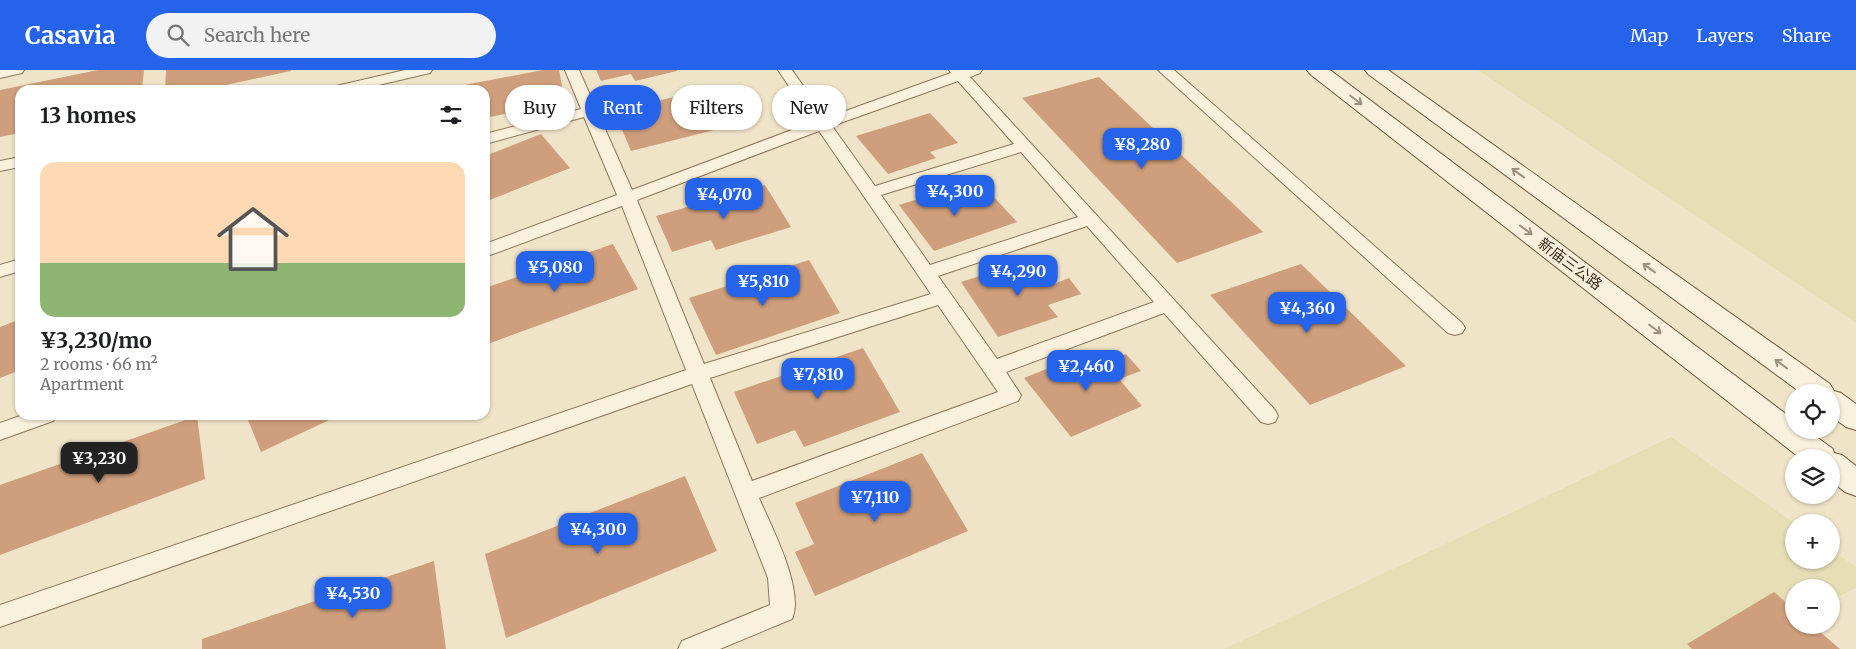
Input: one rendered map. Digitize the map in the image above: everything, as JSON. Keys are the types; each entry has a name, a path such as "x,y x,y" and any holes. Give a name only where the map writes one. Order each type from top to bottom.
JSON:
{"main road":[{"name":"新庙三公路","path":"1317,70 1810,449"},
{"path":"1375,70 1809,384"},
{"path":"1840,407 1856,419"},
{"path":"1840,471 1856,483"}],"lane":[{"path":"0,74 17,70"},
{"path":"359,85 426,70"},
{"path":"572,70 585,100"},
{"path":"785,70 795,85"},
{"path":"1165,70 1455,328"},
{"path":"846,116 964,72 1024,146 1268,416"},
{"path":"490,138 585,112"},
{"path":"598,130 780,578 783,611 691,649"},
{"path":"490,249 809,130"},
{"path":"746,494 1011,395 825,130"},
{"path":"870,194 1024,146"},
{"path":"0,166 15,163"},
{"path":"926,273 1090,219"},
{"path":"0,271 15,266"},
{"path":"0,616 698,374 943,297"},
{"path":"993,369 1167,304"},
{"path":"0,432 32,420"}],"shaded area":[{"path":"1478,70 1856,70 1856,323"},
{"path":"1671,437 1785,517 1785,569 1840,569 1840,556 1856,567 1856,588 1840,596 1840,579 1785,579 1785,625 1738,649 1224,649"}],"building":[{"path":"98,70 144,70 142,85 24,85"},
{"path":"166,70 291,70 225,85 165,85"},
{"path":"543,70 559,70 562,85 505,85 505,114 490,117 490,85 464,85"},
{"path":"596,70 677,71 635,81 631,74 601,81"},
{"path":"1099,77 1263,232 1177,263 1022,98"},
{"path":"15,87 15,134 0,137 0,90"},
{"path":"671,98 671,130 714,130 631,151 622,130 661,130 661,100"},
{"path":"930,113 958,143 930,152 936,158 888,174 856,136"},
{"path":"541,134 570,168 490,200 490,154"},
{"path":"765,185 791,227 716,250 711,240 672,252 656,216"},
{"path":"958,186 973,203 993,196 1017,222 934,251 899,205"},
{"path":"613,244 638,289 490,343 490,286"},
{"path":"1034,259 1054,284 1069,278 1081,294 1048,305 1058,317 998,337 961,282"},
{"path":"809,260 840,313 716,355 689,298"},
{"path":"1301,264 1406,366 1310,405 1210,295"},
{"path":"15,321 15,372 0,378 0,327"},
{"path":"863,348 900,412 804,447 795,430 757,444 734,392"},
{"path":"1086,353 1097,366 1126,354 1141,371 1119,379 1142,406 1071,437 1024,378"},
{"path":"186,420 198,420 205,479 0,555 0,485"},
{"path":"248,420 329,420 261,452"},
{"path":"922,453 968,531 815,596 795,552 814,544 795,503"},
{"path":"685,476 717,551 506,638 485,554"},
{"path":"434,561 446,649 202,649 202,639"},
{"path":"1774,592 1785,601 1785,634 1822,634 1840,649 1692,649 1687,644"}]}
